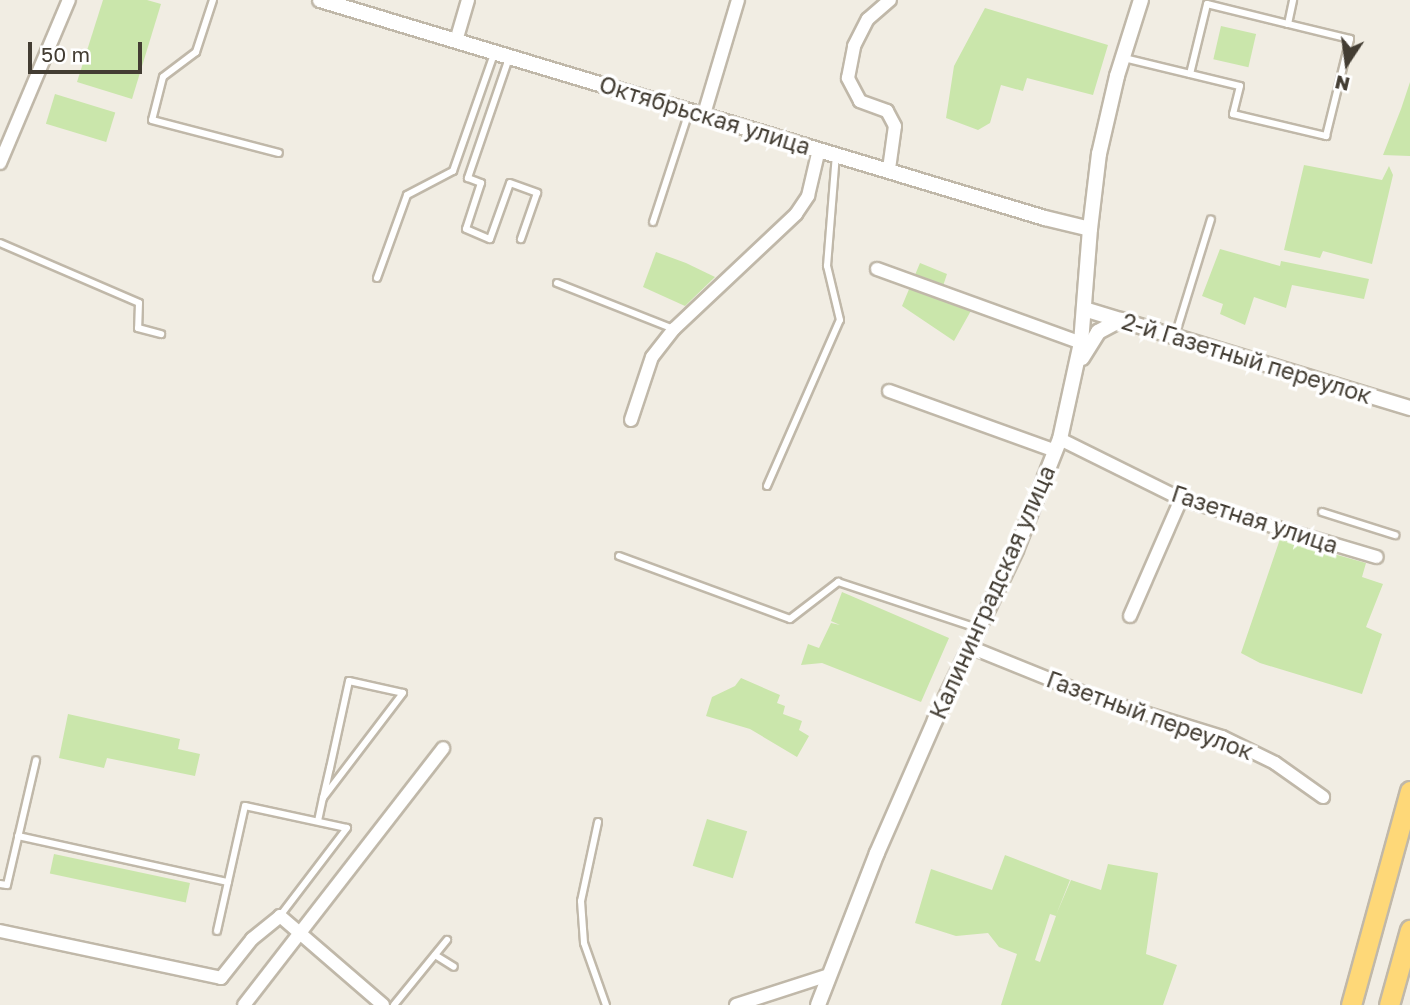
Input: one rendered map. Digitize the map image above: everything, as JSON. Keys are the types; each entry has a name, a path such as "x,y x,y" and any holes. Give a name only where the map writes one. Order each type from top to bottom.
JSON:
{"highway":[{"path":"1351,1005 1410,791"},
{"path":"1389,1005 1410,930"}],"street":[{"path":"0,163 69,0"},
{"name":"Октябрьская улица","path":"320,0 1045,218 1090,229"},
{"path":"456,41 468,0"},
{"path":"697,112 738,0"},
{"path":"889,169 895,126 887,111 860,101 848,78 854,46 868,19 890,0"},
{"name":"Калининградская улица","path":"818,1005 877,853 1016,550 1058,445 1081,343 1099,154 1122,58 1140,0"},
{"path":"631,420 652,357 674,330 796,214 808,196 819,149"},
{"path":"877,269 1081,343"},
{"name":"2-й Газетный переулок","path":"1084,309 1410,408"},
{"path":"1077,369 1087,347 1098,332 1121,320"},
{"name":"Газетная улица","path":"889,391 1058,445 1181,499 1377,557"},
{"path":"1130,616 1181,499"},
{"name":"Газетный переулок","path":"970,647 1096,698 1222,737 1275,763 1323,797"},
{"path":"244,1005 443,748"},
{"path":"0,931 221,978 252,939 280,916 383,1005"},
{"path":"736,1005 829,975"}],"lane":[{"path":"213,0 196,52 163,76 152,120 279,153"},
{"path":"1288,24 1293,0"},
{"path":"1122,58 1240,86 1233,114 1326,136 1350,39 1206,4 1190,74"},
{"path":"377,278 407,195 453,170 495,52"},
{"path":"510,57 468,178 481,183 466,229 490,239 510,183 537,193 521,239"},
{"path":"653,222 697,112"},
{"path":"767,486 840,320 827,265 836,153"},
{"path":"1175,336 1211,219"},
{"path":"0,243 139,303 138,328 161,334"},
{"path":"556,283 674,330"},
{"path":"1322,512 1395,535"},
{"path":"619,556 790,618 838,582 978,629"},
{"path":"318,821 323,798 349,681 403,693 323,798"},
{"path":"0,884 6,885 36,760"},
{"path":"217,931 245,806 347,828 280,916"},
{"path":"598,822 581,901 584,943 606,1005"},
{"path":"18,836 228,882"},
{"path":"394,1005 447,940"},
{"path":"435,955 454,967"}],"green space":[{"path":"103,0 147,0 161,4 132,99 77,82"},
{"path":"985,8 1108,45 1093,95 1027,78 1023,91 1001,85 990,123 978,130 946,118 954,66"},
{"path":"1221,26 1256,34 1248,67 1213,59"},
{"path":"1410,82 1410,156 1383,155 1401,109"},
{"path":"55,94 115,112 106,142 46,124"},
{"path":"1304,165 1382,180 1389,166 1393,175 1372,264 1323,251 1320,258 1284,250"},
{"path":"1220,249 1280,266 1281,261 1369,279 1364,299 1292,285 1286,308 1254,297 1245,325 1220,314 1223,304 1202,296"},
{"path":"656,252 715,277 685,306 643,287"},
{"path":"920,263 947,274 943,286 977,300 954,341 902,306"},
{"path":"1280,539 1366,563 1362,577 1383,584 1366,627 1382,634 1362,694 1260,663 1241,653"},
{"path":"842,592 949,638 921,702 822,663 801,665 808,644 819,648 831,623 840,625 831,621"},
{"path":"741,678 780,695 777,703 785,706 783,714 802,721 799,730 809,736 797,757 750,729 706,716 712,697 735,686"},
{"path":"68,714 180,739 178,749 200,754 195,776 107,758 104,768 59,758"},
{"path":"707,819 747,831 733,878 693,866"},
{"path":"54,854 190,883 186,902 50,874"},
{"path":"1005,855 1070,880 1056,915 1071,880 1101,890 1108,864 1158,873 1146,954 1177,965 1163,1005 1001,1005 1017,954 999,947 988,933 956,936 915,923 931,869 992,890","holes":["1050,914 1056,916 1040,962 1035,960"]}]}
